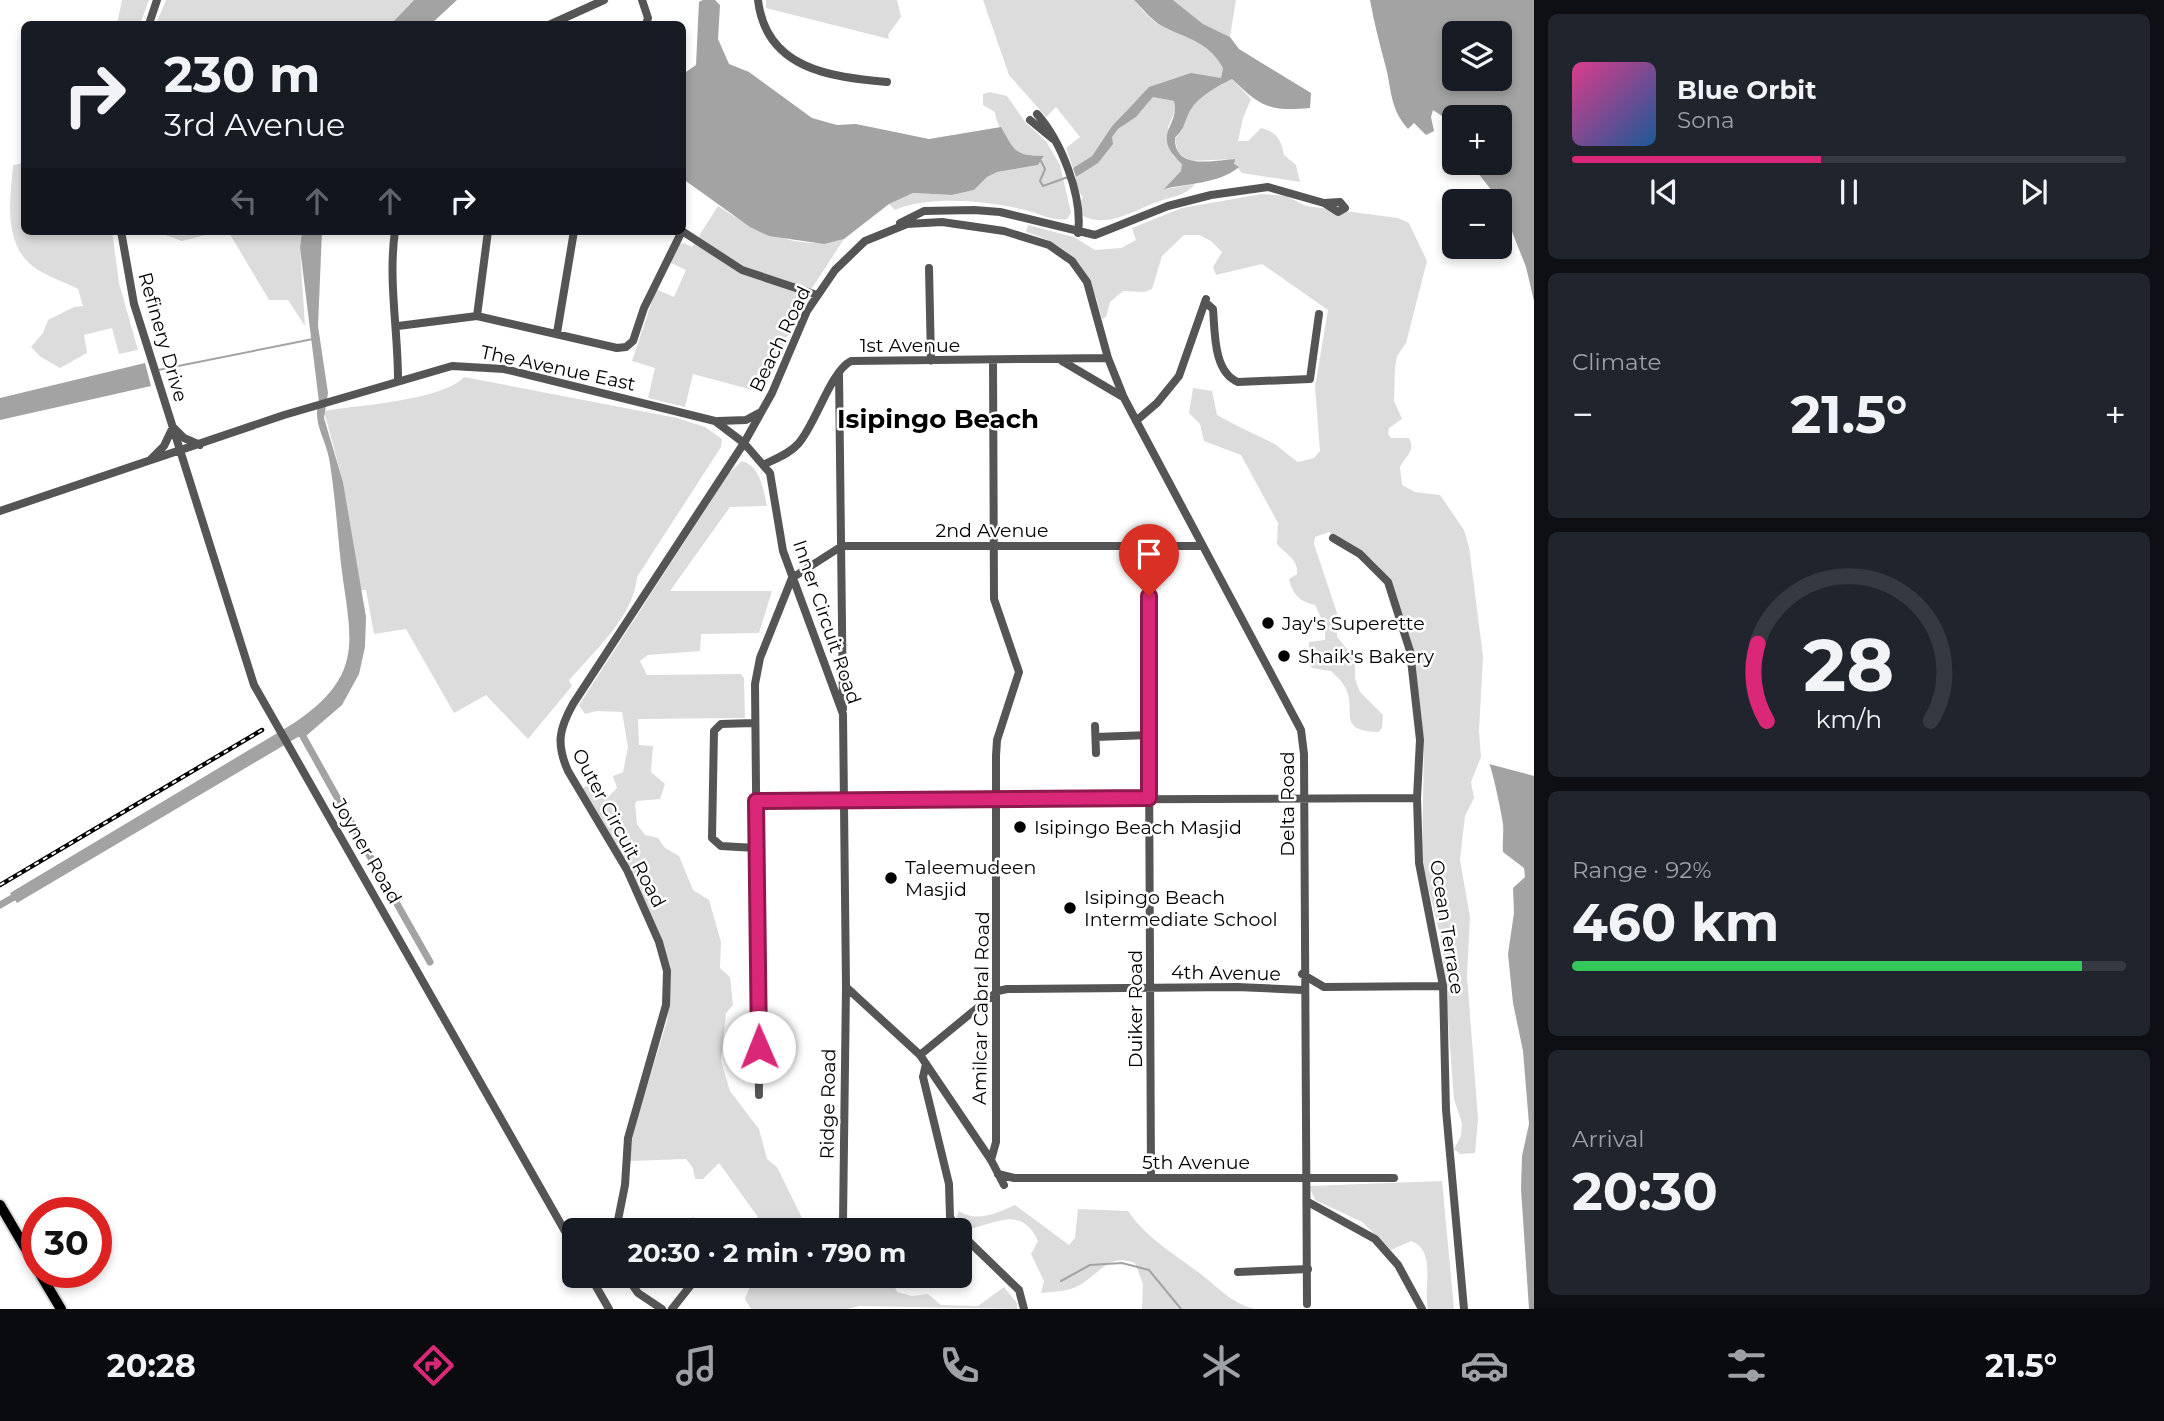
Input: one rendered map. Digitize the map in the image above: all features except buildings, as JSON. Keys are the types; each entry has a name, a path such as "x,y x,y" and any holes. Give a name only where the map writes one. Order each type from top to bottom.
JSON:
{"main road":[{"path":"0,1205 21,1241"},
{"path":"49,1288 61,1309"}],"street":[{"path":"150,21 157,0"},
{"path":"558,21 604,0"},
{"path":"642,0 647,21"},
{"path":"758,0 760,17 768,36 790,57 821,72 887,82"},
{"path":"1034,117 1053,139 1069,166 1078,233"},
{"path":"891,228 924,211 974,209 1000,212 1078,233 1106,233 1168,206 1253,188 1274,188 1324,203"},
{"name":"Beach Road","path":"744,443 817,295 852,253 891,228 906,224 942,222 1004,231 1049,245"},
{"path":"686,234 742,270 817,295"},
{"name":"Refinery Drive","path":"122,235 129,285 180,452"},
{"path":"395,235 392,277 398,326 398,379"},
{"path":"477,316 487,235"},
{"path":"557,333 573,235"},
{"path":"398,326 477,316 621,348 633,341 644,308 680,235"},
{"name":"Delta Road","path":"1049,245 1072,261 1087,282 1108,358 1124,398 1296,719 1303,738 1307,1304"},
{"path":"929,268 931,360"},
{"path":"1136,421 1157,403 1179,376 1206,300 1213,309 1215,338 1226,371 1238,382 1310,379 1319,314"},
{"name":"1st Avenue","path":"765,464 798,444 811,426 839,373 845,365 854,360 1108,358"},
{"path":"1059,359 1124,398"},
{"name":"Amilcar Cabral Road","path":"991,1160 996,1142 997,740 1019,672 995,609 993,360"},
{"name":"The Avenue East","path":"0,511 284,415 398,379 452,366 477,365 687,412 715,421 744,443"},
{"path":"839,373 843,714"},
{"path":"715,421 746,420 761,412"},
{"path":"148,462 164,446 173,427 184,438 200,445"},
{"name":"Inner Circuit Road","path":"744,443 765,464 774,485 783,549 843,714 846,987"},
{"name":"Outer Circuit Road","path":"618,1218 625,1185 628,1138 666,1005 668,991 665,958 618,852 568,771 561,756 559,733 573,704 744,443"},
{"name":"Joyner Road","path":"180,452 247,666 276,726 562,1226"},
{"name":"Ocean Terrace","path":"1334,538 1360,554 1378,569 1388,582 1401,613 1410,651 1421,762 1417,798 1420,874 1443,986 1447,1110 1464,1309"},
{"name":"2nd Avenue","path":"842,546 1148,548 1202,545"},
{"path":"759,1095 753,723 756,671 792,578 842,546"},
{"name":"Duiker Road","path":"1148,548 1151,1177"},
{"path":"753,723 721,724 714,731 712,838 721,846 756,848"},
{"path":"1095,726 1096,753"},
{"path":"1096,737 1149,735"},
{"path":"756,801 1303,796 1417,798"},
{"name":"4th Avenue","path":"1303,974 1320,986 1443,986"},
{"path":"846,987 920,1055 991,1160 1004,1185"},
{"name":"Ridge Road","path":"843,1218 846,987"},
{"name":"4th Avenue","path":"998,991 1152,988 1303,990"},
{"path":"920,1055 998,991"},
{"path":"926,1064 923,1076 949,1184 951,1218"},
{"name":"5th Avenue","path":"998,1174 1014,1178 1394,1178"},
{"path":"1308,1202 1375,1238 1398,1265 1422,1309"},
{"path":"972,1245 1019,1290 1024,1309"},
{"path":"1238,1272 1308,1269"},
{"path":"597,1288 609,1309"},
{"path":"634,1288 662,1309"},
{"path":"673,1309 689,1288"}],"shaded area":[{"path":"122,0 149,0 141,21 118,21"},
{"path":"166,0 414,0 394,21 157,21"},
{"path":"414,0 457,0 434,21 394,21"},
{"path":"715,0 720,5 718,39 729,64 749,72 812,118 837,125 856,124 929,139 1001,127 1016,150 1027,155 1044,156 1038,165 997,172 987,177 974,190 952,195 913,193 889,204 844,239 824,244 769,236 750,227 686,181 686,72 696,65 699,2"},
{"path":"766,0 897,0 901,17 888,35 889,39 766,8"},
{"path":"983,0 1134,0 1146,15 1158,24 1211,52 1223,68 1221,78 1136,100 1112,126 1092,156 1073,168 1066,148 1080,137 1056,107 1046,117 1009,75"},
{"path":"1134,0 1173,0 1203,24 1230,37 1239,49 1311,93 1310,108 1284,109 1266,105 1232,79 1219,86 1201,98 1191,109 1182,130 1175,138 1176,148 1188,159 1235,159 1234,164 1239,167 1213,180 1164,189 1181,171 1182,164 1172,154 1168,145 1168,131 1175,110 1174,101 1153,97 1136,117 1118,129 1112,137 1113,144 1098,163 1076,177 1073,168 1092,156 1112,126 1149,87 1191,73 1221,78 1223,68 1211,52 1158,23"},
{"path":"1173,0 1236,0 1230,37 1203,24"},
{"path":"1370,0 1534,0 1534,301 1526,267 1512,231 1512,189 1491,189 1479,175 1512,175 1512,105 1442,105 1442,116 1433,110 1431,117 1434,131 1426,135 1414,123 1408,129 1394,106"},
{"path":"1232,79 1251,99 1238,141 1248,141 1261,128 1275,134 1280,140 1284,155 1296,165 1300,182 1242,173 1234,164 1234,159 1190,161 1178,153 1175,139 1191,109 1207,93"},
{"path":"990,92 1007,96 1026,123 1046,141 1060,165 1071,213 1067,219 1051,218 1010,207 959,201 925,202 895,210 889,204 913,193 952,195 974,190 987,177 997,172 1038,165 1044,157 1026,156 1016,152 1002,133 995,112 983,105 983,94"},
{"path":"1153,97 1175,101 1176,109 1168,127 1173,156 1183,164 1181,171 1166,189 1195,184 1183,193 1121,217 1101,220 1081,215 1079,205 1083,197 1075,187 1076,177 1085,171 1118,129 1136,117"},
{"path":"20,164 21,235 113,235 119,283 138,350 119,354 112,328 84,335 87,353 60,368 41,357 31,347 43,333 48,320 74,307 83,306 78,289 38,270 18,249 13,236 10,208 13,165"},
{"path":"1262,194 1286,196 1306,206 1398,218 1409,223 1427,261 1406,343 1397,356 1395,368 1394,401 1402,419 1389,428 1388,434 1391,438 1409,438 1411,443 1411,450 1400,467 1402,485 1415,492 1440,495 1464,530 1469,547 1483,656 1479,731 1481,757 1471,782 1474,798 1465,816 1460,860 1470,917 1467,976 1478,1119 1475,1153 1460,1154 1454,1149 1461,1136 1462,1123 1454,1099 1442,943 1422,861 1424,742 1411,641 1389,580 1373,561 1329,532 1315,537 1314,544 1337,613 1337,637 1355,659 1355,679 1360,692 1383,715 1379,732 1365,731 1352,724 1349,697 1341,682 1331,671 1312,668 1309,664 1309,642 1325,640 1325,627 1315,605 1305,602 1293,589 1289,579 1297,574 1296,564 1277,544 1278,523 1241,455 1204,441 1200,424 1189,413 1193,388 1212,391 1217,415 1275,444 1298,462 1314,458 1320,451 1315,387 1328,310 1262,264 1216,275 1213,267 1222,252 1211,241 1199,235 1184,235 1162,256 1152,289 1144,292 1123,291 1110,302 1106,317 1102,319 1092,287 1078,263 1057,245 1026,232 1028,225 1074,237 1095,250 1121,248 1136,240 1132,228 1182,208"},
{"path":"718,206 747,224 778,237 810,243 844,239 801,305 769,379 760,392 693,374 685,407 648,398 655,368 632,361 656,289 674,297 686,270 669,262 678,245 683,243 692,247"},
{"path":"166,235 205,235 182,241"},
{"path":"230,235 302,235 305,326 288,300 269,300"},
{"path":"302,235 322,235 318,326 328,393 324,418 343,482 366,617 365,647 359,674 342,705 306,736 298,737 17,903 10,893 294,723 317,705 333,688 343,671 348,653 348,613 331,471 317,416 319,402 300,248"},
{"path":"145,363 151,386 0,420 0,398"},
{"path":"464,377 677,418 705,427 722,439 721,447 637,577 629,606 621,619 569,680 572,686 528,739 486,695 454,713 406,629 374,634 366,590 361,590 343,482 324,411 419,397 453,385"},
{"path":"742,461 753,468 762,486 767,506 730,507 670,591 772,591 759,633 701,634 700,651 648,655 640,661 647,675 741,674 744,678 745,718 638,719 639,745 653,746 651,772 665,784 660,799 637,801 635,804 637,824 645,835 658,838 665,848 679,856 693,890 709,900 721,942 720,968 730,977 733,1005 726,1013 721,1061 730,1091 759,1129 767,1159 777,1167 802,1218 757,1218 719,1163 703,1179 695,1179 693,1168 686,1159 630,1161 632,1135 667,1021 669,1001 666,955 582,789 586,786 608,797 617,788 613,776 623,772 628,747 622,712 597,711 585,714 579,705 729,473"},
{"path":"1489,764 1534,776 1534,1309 1529,1309 1521,1189 1522,1156 1529,1124 1523,1051 1513,1003 1508,954 1514,913 1513,888 1525,877 1524,868 1503,852 1503,824"},
{"path":"1442,1181 1454,1309 1428,1309 1426,1261 1419,1246 1411,1241 1391,1250 1362,1222 1315,1200 1309,1186"},
{"path":"1015,1205 1069,1245 1075,1238 1078,1209 1128,1211 1162,1246 1232,1299 1255,1309 1142,1309 1143,1284 1135,1263 1126,1261 1111,1262 1076,1287 1041,1293 1044,1281 1031,1254 1038,1241 1031,1229 1023,1222 1014,1220 972,1228 972,1218 956,1218 959,1211 973,1216 994,1214"},
{"path":"1004,1287 1017,1303 1017,1309 859,1306 847,1309 751,1309 745,1299 749,1288 896,1288 897,1292 912,1296 928,1294 941,1305 978,1306"}],"waterway":[{"path":"1041,161 1045,169 1040,181 1043,186 1068,177"},
{"path":"158,370 313,339"},
{"path":"300,731 357,833"},
{"path":"363,844 430,962"},
{"path":"0,905 21,893"},
{"path":"1061,1281 1090,1265 1122,1263 1149,1270 1181,1309"}],"railway":[{"path":"0,885 262,730"}],"place":[{"name":"Jay's Superette","path":"1268,623"},
{"name":"Shaik's Bakery","path":"1284,656"},
{"name":"Isipingo Beach Masjid","path":"1020,827"},
{"name":"Taleemudeen Masjid","path":"891,878"},
{"name":"Isipingo Beach Intermediate School","path":"1070,908"}],"district":[{"name":"Isipingo Beach","path":"938,419"}],"route":[{"path":"759,1047 756,801 1149,798 1149,596"}]}
